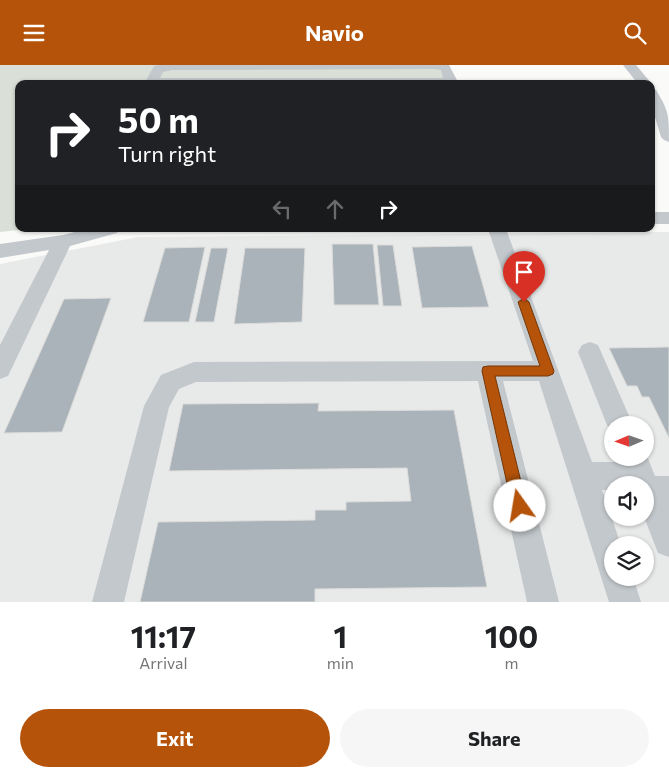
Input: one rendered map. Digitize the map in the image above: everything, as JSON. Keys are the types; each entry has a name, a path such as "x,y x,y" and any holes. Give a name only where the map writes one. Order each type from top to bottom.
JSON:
{"street":[{"path":"629,65 642,80"},
{"path":"655,99 660,107 669,137"},
{"path":"655,218 669,217"},
{"path":"0,251 62,241 98,232"},
{"path":"498,232 583,476 604,508"},
{"path":"0,369 62,241"},
{"path":"590,352 616,416"},
{"path":"488,371 543,602"},
{"path":"108,602 156,406 170,381 194,372 548,371"},
{"path":"583,476 604,476"},
{"path":"654,503 669,542"},
{"path":"620,586 625,602"}],"shaded area":[{"path":"0,65 447,65 452,80 15,80 15,230 0,232"},
{"path":"669,232 669,602 0,602 0,264 138,237"}],"building":[{"path":"332,244 373,244 379,305 334,305"},
{"path":"377,245 393,245 402,306 383,306"},
{"path":"472,246 489,307 422,308 412,247"},
{"path":"205,247 189,322 143,322 165,248"},
{"path":"211,248 228,248 214,322 195,322"},
{"path":"245,248 305,248 302,322 234,324"},
{"path":"111,298 62,432 4,433 64,299"},
{"path":"669,347 669,438 649,397 642,397 637,386 627,386 609,348"},
{"path":"319,403 318,411 454,410 487,587 315,589 315,602 140,602 158,522 315,520 315,510 346,510 346,502 411,501 407,468 169,471 183,404"}],"route":[{"path":"520,506 488,371 548,371 524,302"}]}
